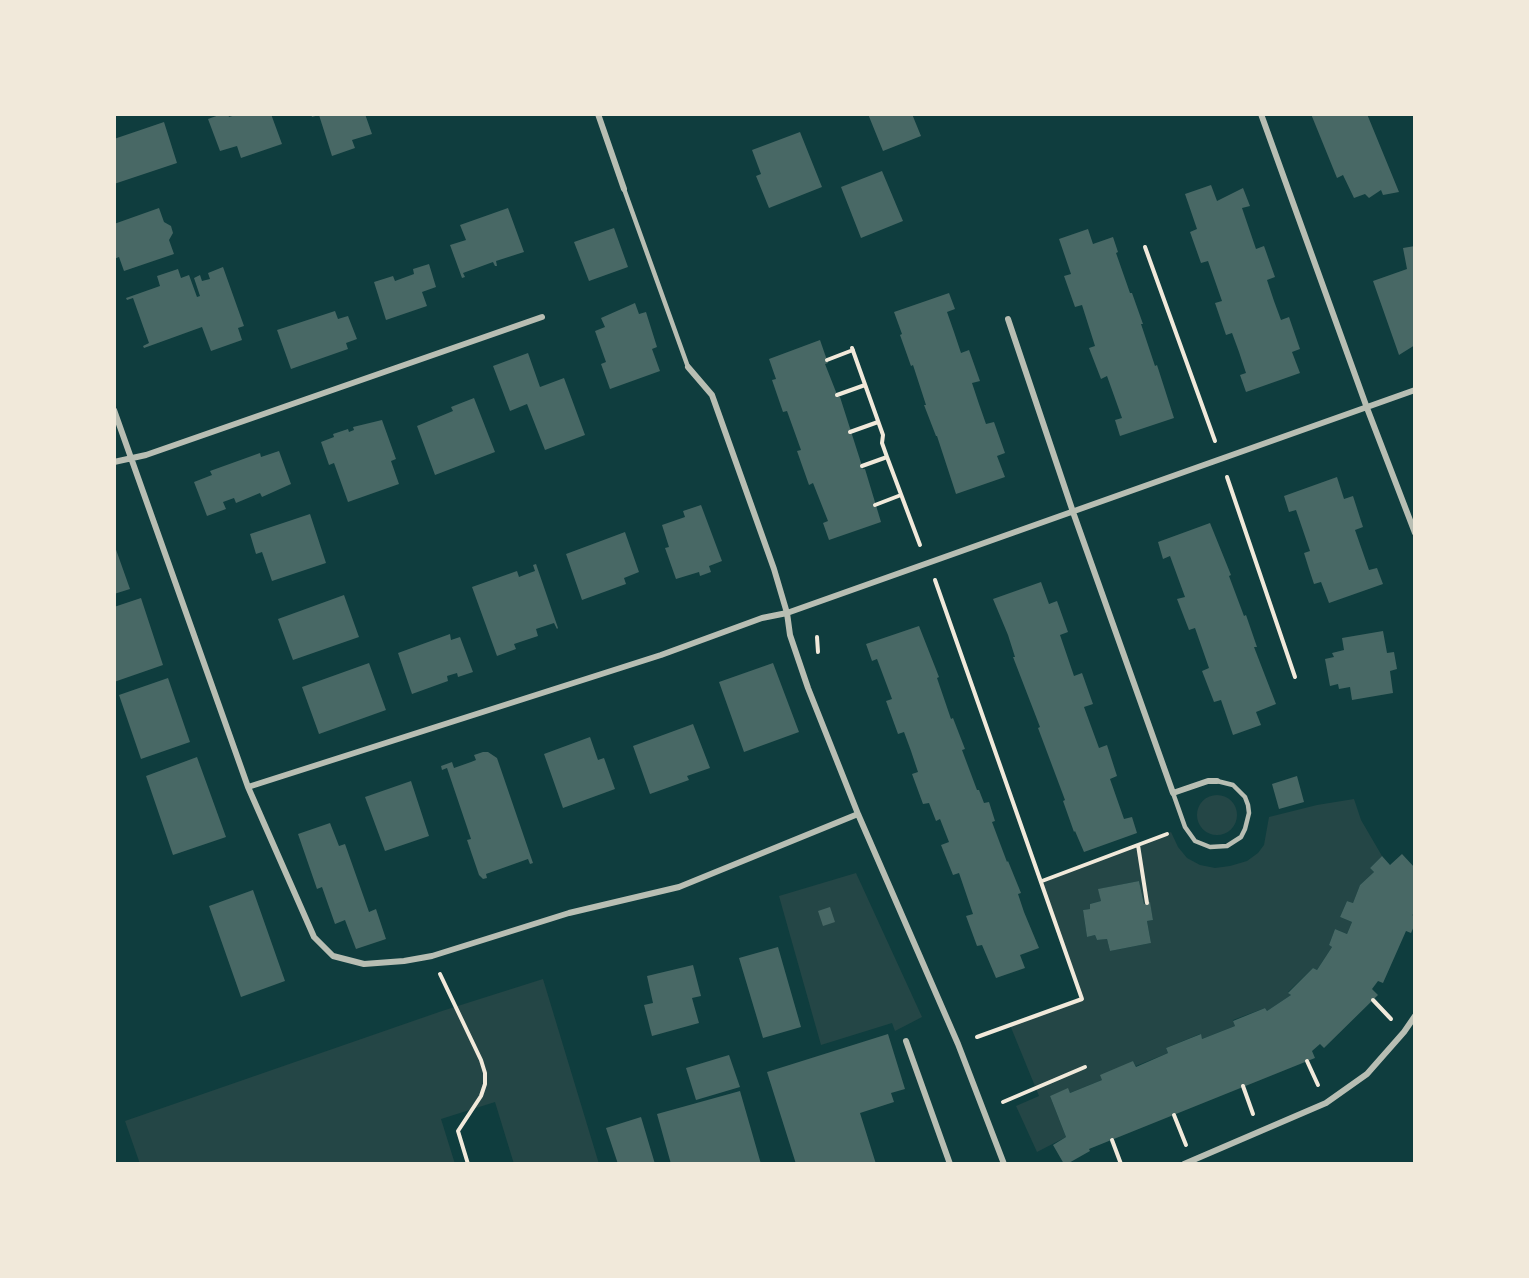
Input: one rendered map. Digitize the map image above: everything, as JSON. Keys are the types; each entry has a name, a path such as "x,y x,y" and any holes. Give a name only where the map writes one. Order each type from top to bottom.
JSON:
{"street":[{"path":"598,114 624,189"},
{"path":"1261,114 1367,408 1415,533"},
{"path":"114,462 157,451 542,317"},
{"path":"1008,319 1072,512 1173,793 1208,781 1217,781"},
{"path":"688,367 712,395 774,569 787,613 790,635 808,688 858,814 958,1044 1004,1164"},
{"path":"248,787 661,655 762,618 787,613 1415,390"},
{"path":"114,410 248,787 314,937 333,956 364,964 432,956 569,913 680,887 858,814"},
{"path":"1185,1164 1326,1103 1367,1074 1415,1016"},
{"path":"906,1041 950,1164"}],"lane":[{"path":"624,189 688,367"},
{"path":"1173,793 1185,827 1195,841 1210,847 1227,846 1241,837 1248,822 1249,813 1245,797 1233,785 1217,781"}],"path":[{"path":"827,360 853,349 878,422 887,457 941,593 1082,999 977,1037"},
{"path":"837,395 865,385"},
{"path":"850,432 878,422"},
{"path":"862,466 887,457"},
{"path":"876,505 901,495"},
{"path":"1042,881 1185,827"},
{"path":"1138,845 1147,903"},
{"path":"432,956 481,1060 484,1073 485,1084 482,1096 458,1131 468,1164"},
{"path":"1307,1061 1326,1103"},
{"path":"1003,1102 1085,1067"},
{"path":"1243,1086 1259,1133"},
{"path":"1174,1115 1192,1161"},
{"path":"1112,1140 1121,1164"}],"shaded area":[{"path":"1217,795 1225,796 1231,801 1236,807 1236,823 1231,829 1225,834 1217,835 1209,834 1203,829 1198,823 1197,815 1198,807 1203,801 1209,796"},
{"path":"1354,799 1361,820 1382,856 1370,868 1374,872 1360,885 1353,903 1347,901 1340,917 1352,922 1347,934 1335,929 1329,945 1332,947 1317,970 1313,968 1288,992 1291,995 1267,1011 1265,1008 1233,1020 1235,1026 1202,1039 1200,1034 1166,1048 1168,1053 1136,1066 1133,1061 1102,1080 1070,1093 1067,1089 1050,1096 1066,1137 1037,1152 1016,1106 1039,1096 1010,1025 1082,999 1042,881 1171,832 1178,847 1187,858 1200,865 1215,868 1230,866 1247,861 1258,853 1264,845 1269,817","holes":["1139,881 1144,904 1150,903 1153,920 1147,921 1151,943 1110,951 1107,939 1097,940 1095,935 1087,937 1083,910 1090,909 1090,904 1101,901 1099,889"]},
{"path":"856,873 922,1017 895,1031 892,1023 821,1045 779,896"},
{"path":"543,979 599,1164 514,1164 495,1102 441,1119 455,1164 140,1164 125,1121 442,1011"}],"building":[{"path":"228,114 229,117 239,114 250,116 271,114 282,144 241,158 237,146 220,151 208,119"},
{"path":"311,114 365,114 372,134 352,140 355,148 332,156 319,115 312,117"},
{"path":"868,114 912,114 921,136 883,151"},
{"path":"1311,114 1367,114 1399,192 1383,195 1381,190 1369,198 1365,194 1354,198 1343,175 1337,178"},
{"path":"164,122 177,163 114,184 114,139"},
{"path":"800,132 822,187 769,208 756,176 761,174 752,150"},
{"path":"882,171 903,221 861,238 841,187"},
{"path":"1211,185 1217,201 1243,188 1250,206 1242,208 1256,249 1264,246 1275,277 1267,280 1274,301 1281,320 1289,317 1300,349 1292,352 1300,373 1246,392 1240,375 1246,373 1232,333 1226,335 1215,303 1222,301 1208,261 1201,263 1190,232 1197,229 1185,194"},
{"path":"159,208 164,222 171,226 173,233 169,240 174,254 124,271 119,257 114,259 114,224"},
{"path":"508,208 524,252 496,261 497,266 493,262 463,273 465,277 462,278 450,245 466,240 460,225"},
{"path":"614,228 628,267 589,281 574,242"},
{"path":"1088,229 1093,244 1113,237 1118,252 1116,253 1143,324 1141,324 1174,418 1120,436 1115,420 1122,418 1107,376 1101,379 1089,348 1095,346 1082,305 1075,307 1064,276 1071,274 1059,239"},
{"path":"1415,246 1415,345 1399,355 1373,281 1407,269 1403,248"},
{"path":"429,264 436,287 422,292 427,306 386,320 374,282 393,276 395,281 414,274 413,269"},
{"path":"223,267 244,326 238,328 242,340 211,351 202,327 144,348 143,346 149,343 133,298 127,300 126,298 160,286 157,276 178,269 181,278 189,275 197,297 200,296 194,278 200,275 202,281 210,279 208,273"},
{"path":"949,293 955,309 947,312 961,353 969,350 980,381 972,383 979,404 986,424 994,422 1005,453 997,456 1005,477 956,494 894,312"},
{"path":"635,303 639,314 646,312 657,347 652,349 660,371 610,389 601,364 606,362 595,331 605,327 601,318"},
{"path":"335,311 338,319 348,316 357,339 346,343 348,349 291,369 277,330"},
{"path":"820,340 828,363 825,364 838,397 840,397 881,522 829,540 823,523 828,521 813,483 809,485 797,451 801,450 787,411 783,412 772,380 776,379 769,359"},
{"path":"528,353 540,387 564,378 585,435 545,450 527,404 510,411 493,366"},
{"path":"474,398 495,452 435,475 417,426 453,411 451,407"},
{"path":"382,420 396,459 391,461 399,484 348,502 334,463 329,465 321,442 334,437 333,434 348,429 349,432 354,430 353,427"},
{"path":"279,451 291,484 262,497 260,493 236,503 234,498 223,502 226,509 207,516 194,482 212,475 210,471 260,453 261,457"},
{"path":"1337,477 1344,499 1353,496 1363,527 1355,530 1369,570 1377,568 1383,584 1329,603 1321,582 1314,584 1304,553 1310,551 1296,510 1289,512 1284,496"},
{"path":"701,505 722,561 709,566 711,572 700,576 699,572 676,579 665,548 669,547 662,525 685,517 683,511"},
{"path":"310,514 326,563 272,581 262,552 256,554 250,534"},
{"path":"1210,523 1231,575 1229,576 1244,616 1246,615 1257,647 1254,647 1276,704 1256,712 1261,725 1233,735 1221,700 1214,702 1202,671 1209,668 1195,628 1189,630 1177,599 1185,597 1170,556 1163,559 1158,542"},
{"path":"625,532 639,572 624,578 626,584 582,600 566,554"},
{"path":"114,544 130,589 114,594"},
{"path":"536,564 558,628 554,623 536,629 538,636 514,644 516,649 497,656 472,587 517,571 519,577 535,571 533,565"},
{"path":"1041,582 1049,604 1057,601 1068,632 1060,635 1074,676 1082,673 1093,704 1084,707 1099,748 1107,745 1117,776 1110,779 1124,819 1132,817 1137,833 1084,852 1074,832 1063,801 1065,800 1038,728 1040,727 993,599"},
{"path":"344,595 359,637 293,660 278,619"},
{"path":"141,598 163,665 114,682 114,607"},
{"path":"919,626 939,677 937,678 951,719 953,718 965,749 962,750 977,790 984,803 989,802 995,821 992,822 1021,893 1018,894 1039,948 1020,955 1025,968 996,978 982,945 977,946 966,916 973,914 959,873 953,875 941,845 949,842 940,819 936,821 929,803 923,804 912,774 918,772 911,751 904,732 898,734 886,701 892,699 877,659 872,661 866,644"},
{"path":"1383,631 1387,653 1394,652 1397,669 1390,671 1393,693 1352,700 1350,687 1339,689 1338,684 1330,686 1325,659 1334,657 1332,653 1344,650 1342,638"},
{"path":"450,634 451,640 460,637 473,672 458,677 457,673 447,676 448,681 412,694 398,653"},
{"path":"369,663 386,710 319,734 302,687"},
{"path":"773,663 799,732 744,752 719,682"},
{"path":"168,678 190,742 141,759 119,695"},
{"path":"693,724 710,768 687,776 689,780 650,794 633,746"},
{"path":"590,737 598,760 604,758 615,789 563,808 544,754"},
{"path":"488,752 497,758 533,863 530,864 528,859 486,874 487,878 483,879 479,875 467,840 471,839 447,768 442,770 441,766 452,762 454,768 476,760 474,755"},
{"path":"197,757 226,837 173,855 146,776"},
{"path":"1297,776 1304,802 1279,809 1272,784"},
{"path":"411,781 429,836 385,851 365,797"},
{"path":"330,823 339,846 345,844 369,912 376,909 386,939 356,949 345,920 335,924 322,887 317,889 298,834"},
{"path":"1402,854 1415,868 1415,914 1412,915 1415,916 1415,924 1411,933 1406,931 1383,983 1378,981 1372,989 1378,995 1324,1048 1320,1044 1312,1051 1315,1058 1089,1149 1090,1151 1064,1164 1053,1145 1066,1137 1050,1096 1068,1088 1070,1093 1102,1080 1100,1075 1133,1061 1136,1067 1168,1053 1166,1048 1201,1034 1202,1039 1235,1026 1233,1021 1265,1008 1267,1011 1291,995 1288,993 1313,968 1317,970 1332,947 1329,945 1335,929 1347,934 1352,922 1340,917 1347,901 1353,903 1360,885 1374,872 1370,868 1382,856 1390,865"},
{"path":"1139,881 1144,904 1150,902 1153,920 1147,921 1151,943 1110,951 1107,939 1097,940 1095,935 1087,937 1083,910 1090,909 1090,904 1101,901 1098,889"},
{"path":"253,890 285,981 241,997 209,906"},
{"path":"830,907 835,922 823,926 818,911"},
{"path":"778,947 801,1027 763,1038 739,958"},
{"path":"693,965 701,996 692,998 699,1023 652,1036 644,1005 653,1003 647,976"},
{"path":"888,1034 905,1089 891,1093 894,1102 860,1113 876,1164 796,1164 767,1072"},
{"path":"729,1055 740,1087 696,1100 686,1068"},
{"path":"740,1091 761,1164 671,1164 657,1114"},
{"path":"641,1117 655,1164 618,1164 606,1128"}]}
